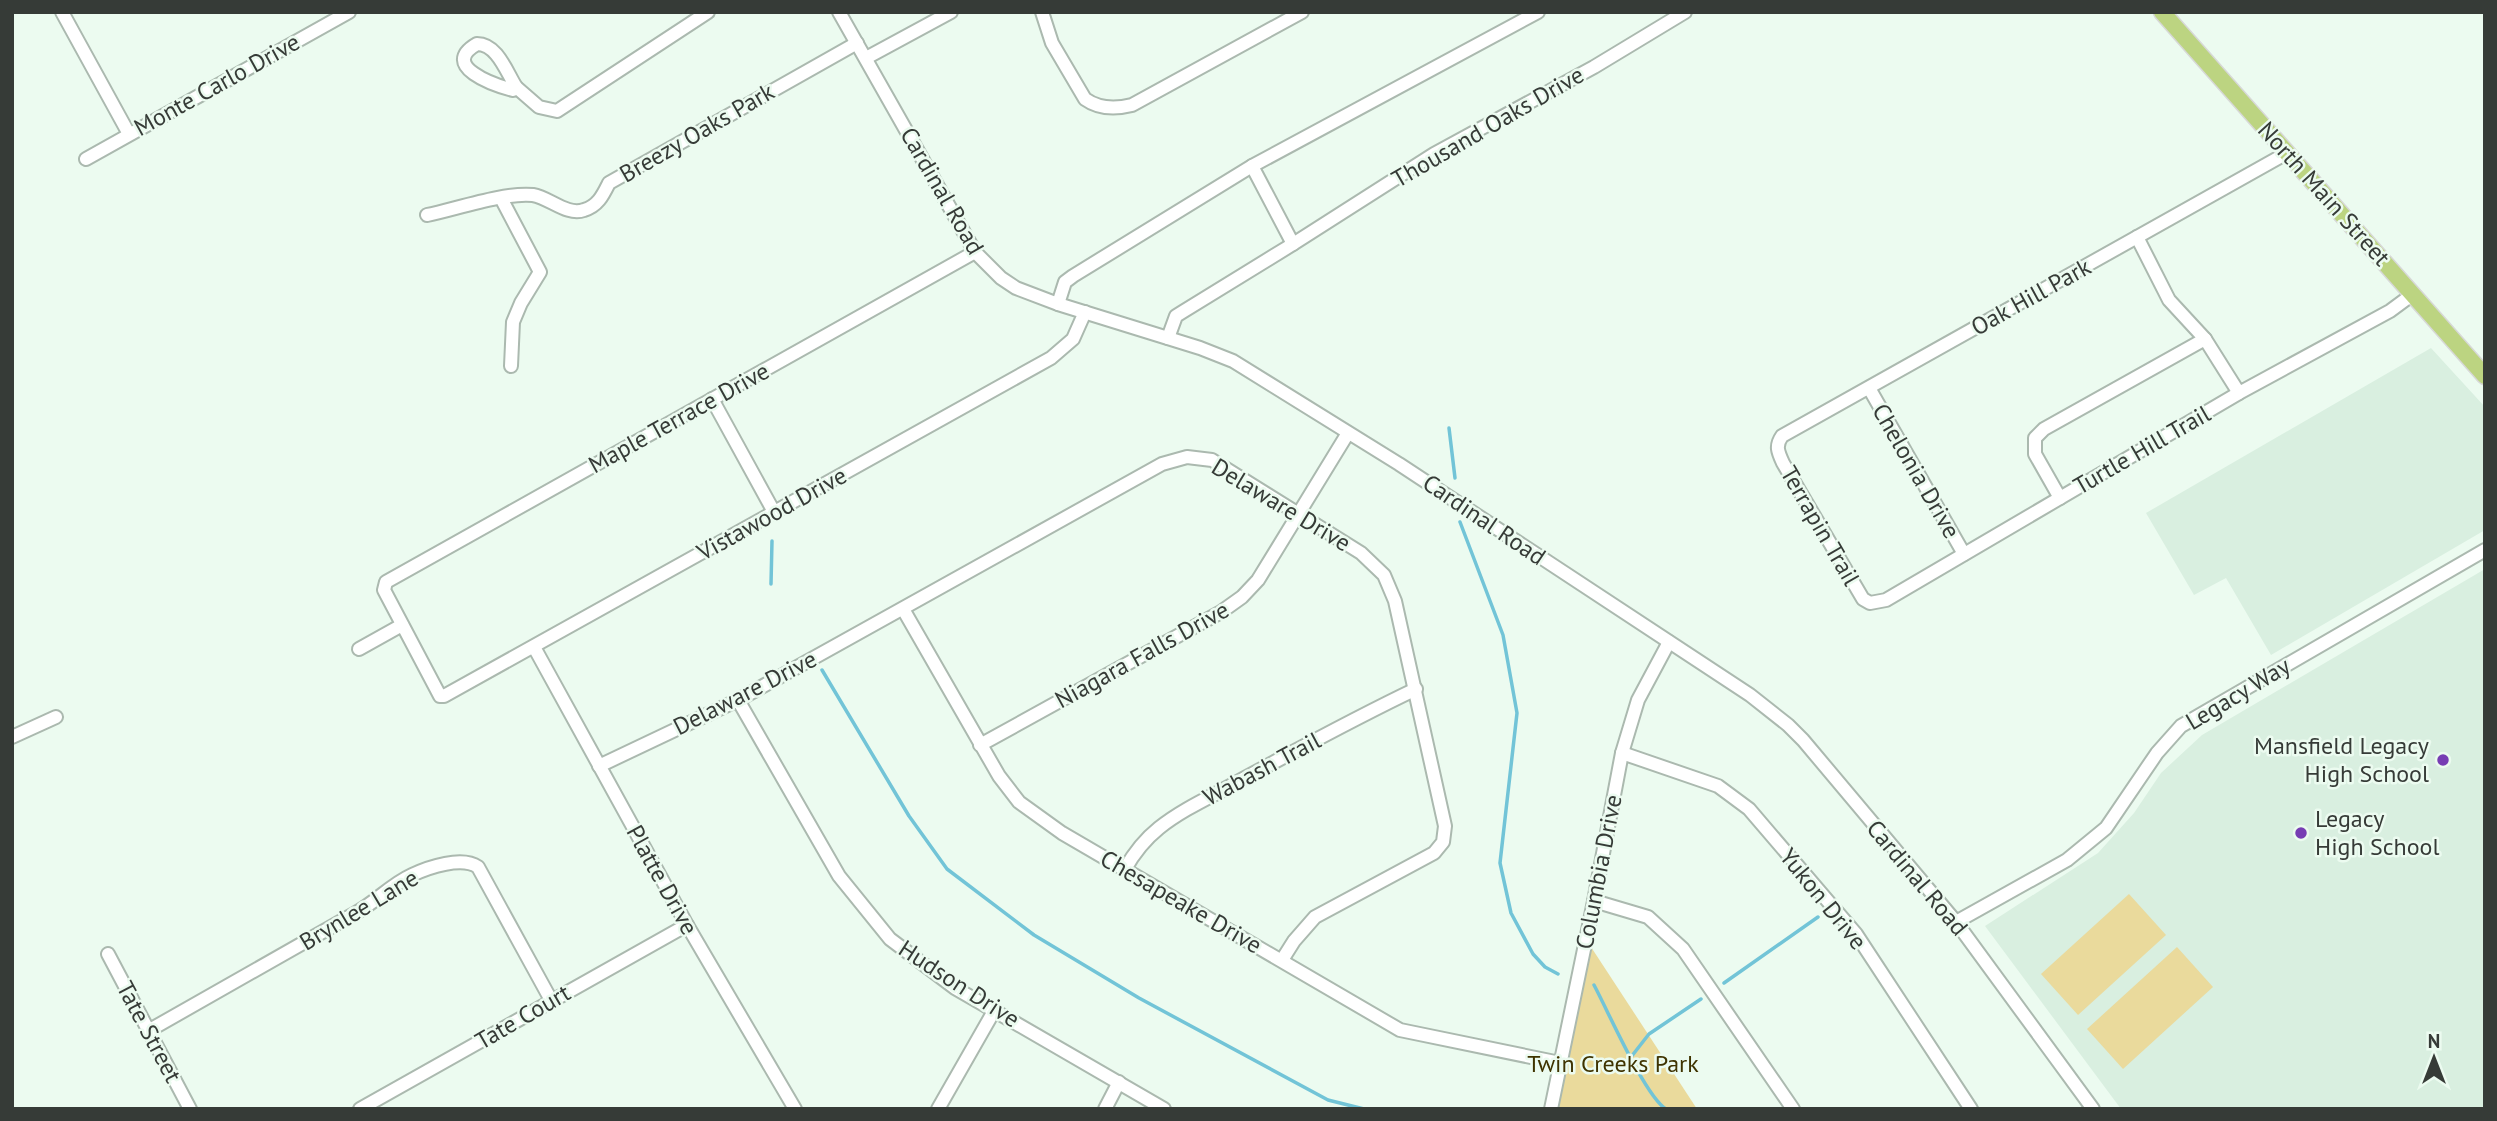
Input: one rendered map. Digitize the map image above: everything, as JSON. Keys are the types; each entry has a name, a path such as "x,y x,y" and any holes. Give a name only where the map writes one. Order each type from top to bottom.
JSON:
{"main road":[{"name":"North Main Street","path":"2162,12 2485,376"}],"street":[{"name":"Monte Carlo Drive","path":"86,159 349,12"},
{"path":"516,87 539,107 557,111 708,12"},
{"name":"Cardinal Road","path":"839,12 975,252 1001,278 1017,288 1058,304 1233,361 1399,464 1750,695 1788,725 1956,922 2092,1109"},
{"path":"866,58 951,12"},
{"path":"1042,12 1052,43 1085,99 1091,104 1106,108 1132,105 1302,12"},
{"path":"1058,304 1065,282 1073,276 1252,166 1538,12"},
{"name":"Thousand Oaks Drive","path":"1168,338 1176,316 1434,154 1594,67 1685,12"},
{"path":"66,14 130,134"},
{"name":"Breezy Oaks Park","path":"427,215 521,195 535,195 568,209 586,210 600,201 609,183 857,43"},
{"name":"Oak Hill Park","path":"1777,443 1782,436 2287,153"},
{"path":"1252,166 1293,244"},
{"path":"501,198 540,272 513,322 511,366"},
{"path":"2137,237 2169,300 2204,339 2239,393"},
{"name":"Maple Terrace Drive","path":"402,625 384,590 385,584 975,252"},
{"name":"Turtle Hill Trail","path":"1870,603 1886,600 2239,393 2390,311 2413,294"},
{"name":"Vistawood Drive","path":"402,625 441,697 1051,358 1073,339 1085,312"},
{"path":"2060,498 2035,454 2035,438 2044,429 2204,339"},
{"name":"Chelonia Drive","path":"1869,388 1964,554"},
{"path":"712,400 774,512"},
{"name":"Niagara Falls Drive","path":"979,745 1221,612 1242,597 1258,580 1348,433"},
{"name":"Terrapin Trail","path":"1777,443 1783,463 1858,593 1870,603"},
{"name":"Delaware Drive","path":"599,766 738,701 1163,464 1187,457 1212,460 1362,553 1384,575 1395,601 1445,826 1443,842 1434,853 1315,917 1282,960"},
{"name":"Legacy Way","path":"1956,922 2067,860 2106,828 2157,752 2181,726 2485,551"},
{"name":"Chesapeake Drive","path":"903,609 999,776 1019,802 1062,833 1400,1030 1560,1063"},
{"path":"359,649 402,625"},
{"name":"Columbia Drive","path":"1551,1109 1622,752 1638,700 1669,642"},
{"name":"Platte Drive","path":"534,647 687,925 795,1109"},
{"name":"Wabash Trail","path":"1125,869 1145,840 1177,816 1291,753 1416,690"},
{"name":"Hudson Drive","path":"738,701 839,876 890,939 921,964 994,1011 1164,1109"},
{"path":"12,737 56,717"},
{"name":"Yukon Drive","path":"1622,752 1718,786 1749,810 1856,934 1972,1109"},
{"name":"Brynlee Lane","path":"148,1031 359,912 397,882 415,873 461,861 471,862 478,867 551,1000"},
{"path":"1594,901 1648,917 1683,949 1793,1109"},
{"name":"Tate Court","path":"359,1109 687,925"},
{"name":"Tate Street","path":"108,954 190,1109"},
{"path":"938,1109 994,1011"},
{"path":"1105,1109 1119,1082"}],"shaded area":[{"path":"2431,348 2485,407 2485,530 2271,655 2226,578 2194,595 2146,513"},
{"name":"Legacy High School","path":"2485,569 2485,1109 2121,1109 1985,926 2098,853 2134,813 2161,773 2202,735"}],"green space":[{"path":"2129,894 2166,935 2078,1015 2041,974"},
{"name":"Twin Creeks Park","path":"1591,947 1697,1109 1558,1109"},
{"path":"2177,947 2213,987 2123,1069 2087,1029"}],"waterway":[{"path":"1449,428 1455,478"},
{"path":"1460,522 1503,635 1517,713 1500,863 1511,913 1533,954 1545,967 1558,974"},
{"path":"771,584 772,541"},
{"path":"822,670 909,816 947,869 1034,935 1139,998 1328,1100 1364,1109"},
{"path":"1724,983 1818,917"},
{"path":"1594,985 1638,1071 1657,1101 1666,1109"},
{"path":"1631,1057 1649,1034 1701,999"}],"place":[{"name":"Mansfield Legacy High School","path":"2443,760"},
{"name":"Legacy High School","path":"2301,833"}]}
